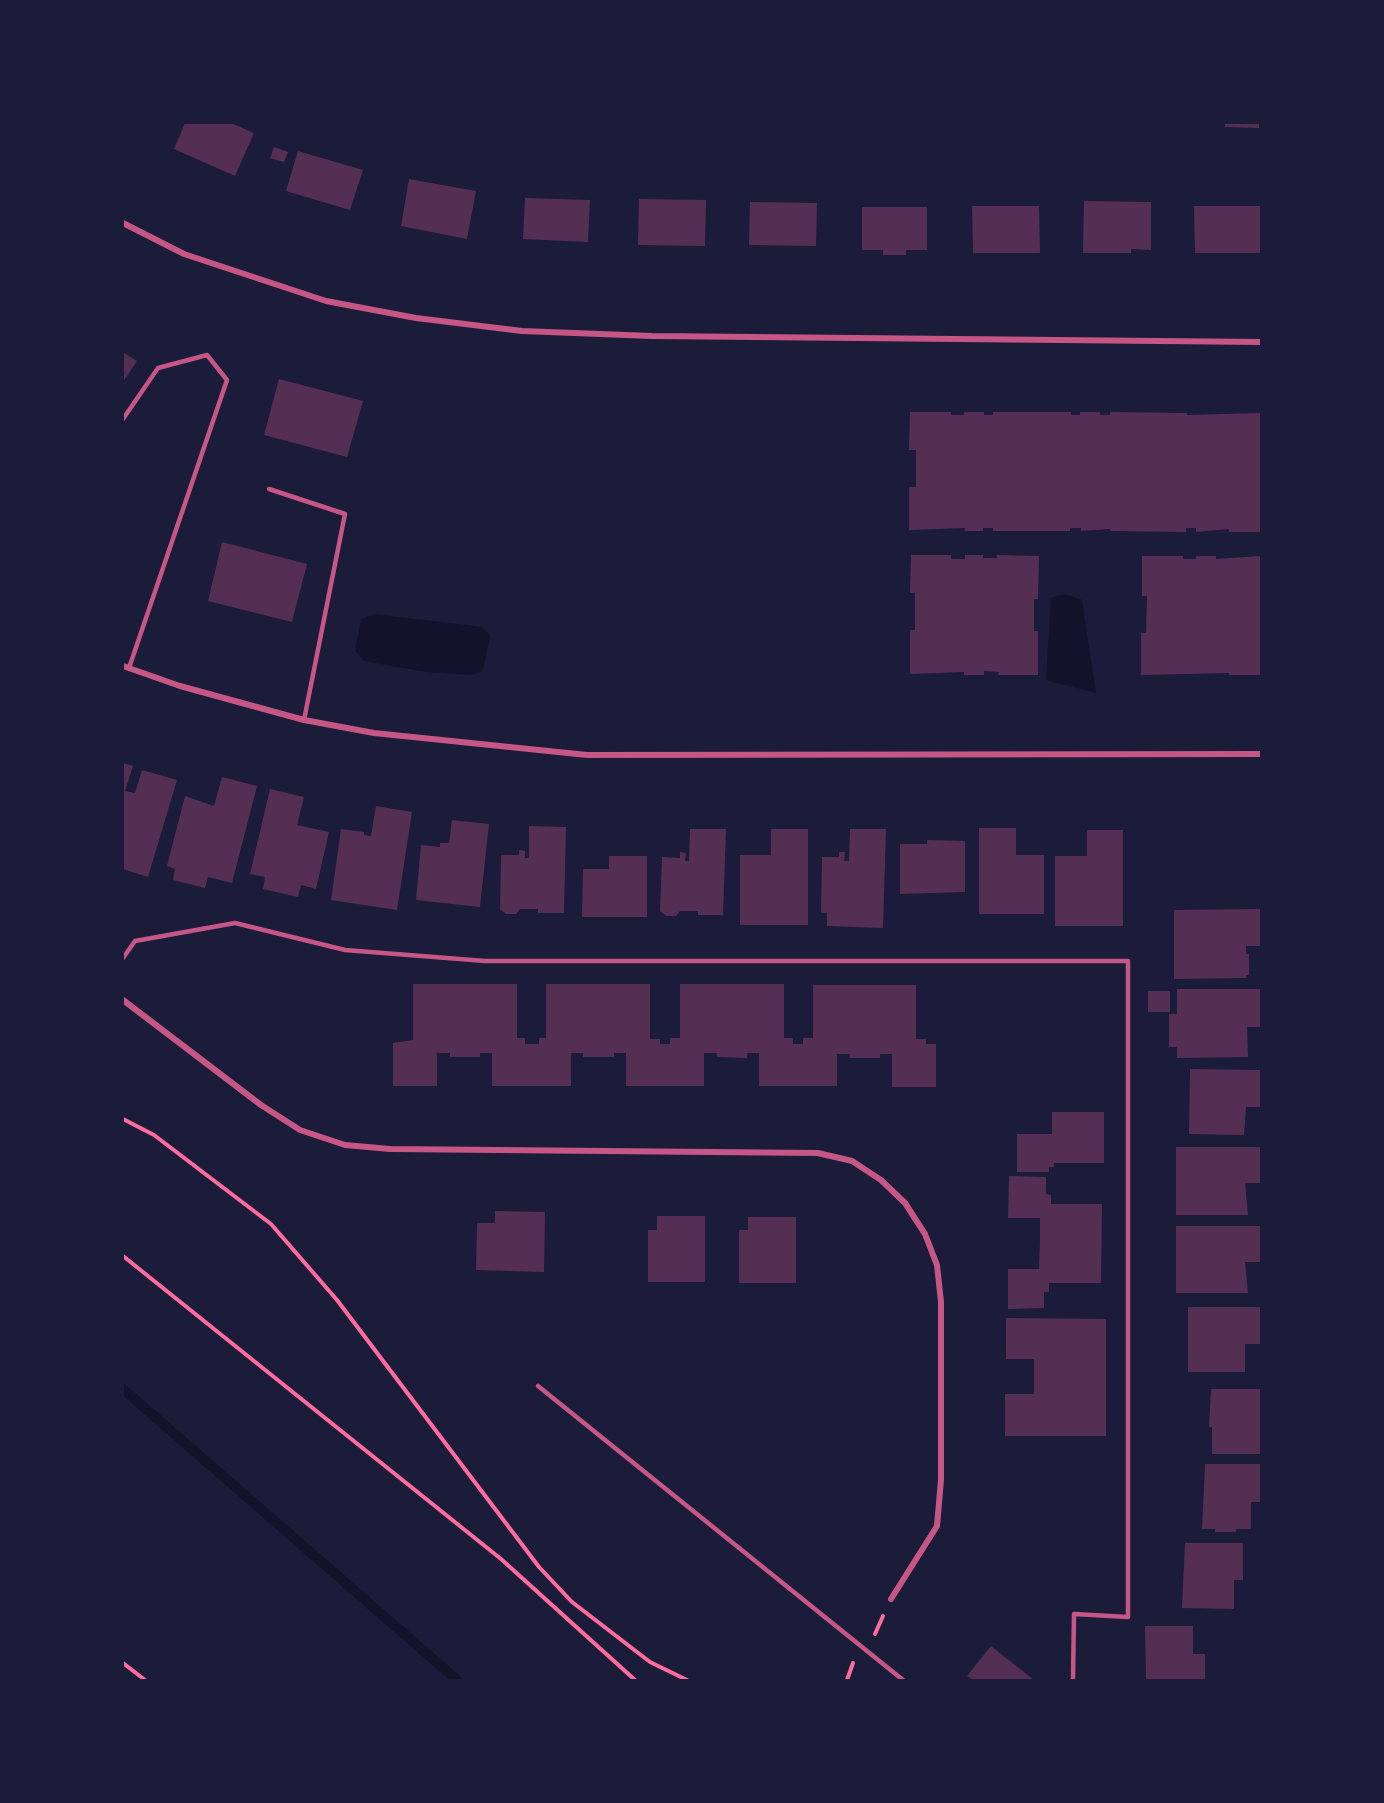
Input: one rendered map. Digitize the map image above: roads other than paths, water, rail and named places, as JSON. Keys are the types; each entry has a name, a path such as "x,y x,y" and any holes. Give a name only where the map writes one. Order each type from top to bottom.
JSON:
{"street":[{"path":"123,223 184,254 327,301 416,318 522,331 652,336 1261,342"},
{"path":"126,667 180,686 304,720 374,733 587,755 1261,754"},
{"path":"123,1000 300,1130 345,1145 390,1149 818,1153 852,1161 881,1180 905,1203 925,1234 937,1266 941,1302 941,1480 937,1526 891,1599"}],"lane":[{"path":"123,419 158,368 207,355 227,380 126,667"},
{"path":"269,489 345,514 304,720"},
{"path":"123,958 135,941 235,923 345,950 485,961 1128,961 1128,1617 1074,1614 1073,1680"},
{"path":"538,1386 903,1680"}],"waterway":[{"path":"123,1389 457,1680"}]}
